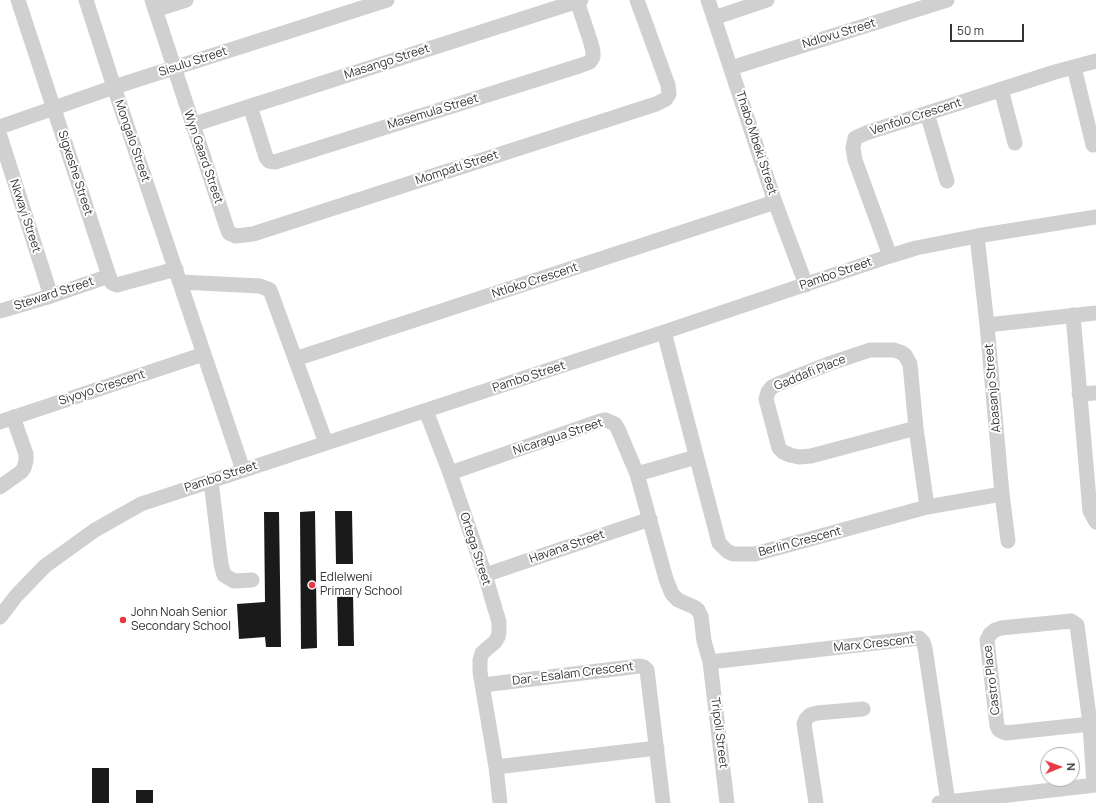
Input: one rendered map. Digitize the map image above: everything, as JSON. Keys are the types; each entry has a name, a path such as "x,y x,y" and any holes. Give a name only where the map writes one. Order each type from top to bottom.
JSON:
{"street":[{"name":"Sigxeshe Street","path":"18,0 109,276"},
{"name":"Mongalo Street","path":"86,0 114,88 178,275"},
{"path":"153,5 186,0"},
{"name":"Sisulu Street","path":"0,127 114,88 387,0"},
{"name":"Mompati Street","path":"242,236 253,234 656,104 666,99 669,94 668,85 637,0"},
{"name":"Thabo Mbeki Street","path":"708,0 775,202 806,285"},
{"path":"714,18 767,0"},
{"name":"Ndlovu Street","path":"731,68 947,0"},
{"name":"Masango Street","path":"192,125 579,1"},
{"name":"Masemula Street","path":"250,106 266,157 275,162 578,66 590,62 593,57 593,51 579,1"},
{"name":"Wyn Gaard Street","path":"153,5 229,233 236,236 242,236"},
{"name":"Venfolo Crescent","path":"890,256 855,160 853,148 856,138 866,133 1001,89 1096,61"},
{"path":"1074,67 1093,145"},
{"path":"1001,89 1015,143"},
{"path":"927,113 947,181"},
{"name":"Nkwayi Street","path":"0,136 51,296"},
{"name":"Ntloko Crescent","path":"295,359 775,202"},
{"name":"Pambo Street","path":"0,617 16,596 45,566 95,530 141,504 162,496 426,411 916,248 977,236 1096,217"},
{"name":"Abasanjo Street","path":"977,236 987,325 1002,494 1008,541"},
{"path":"109,276 112,283 117,284 141,279 178,275 260,286 270,290 326,443"},
{"path":"178,275 243,470"},
{"name":"Steward Street","path":"0,311 51,296 109,276"},
{"path":"987,325 1096,313"},
{"path":"1073,315 1090,511 1096,522"},
{"name":"Berlin Crescent","path":"664,332 719,543 733,554 755,554 927,508 1002,494"},
{"name":"Gaddafi Place","path":"916,428 811,456 798,457 783,452 779,448 766,399 768,392 772,387 778,384 831,363 870,350 894,350 905,355 910,364 916,428 927,508"},
{"name":"Siyoyo Crescent","path":"7,419 204,354"},
{"path":"1079,394 1096,393"},
{"name":"Ortega Street","path":"426,411 450,473 485,575 499,622 499,633 494,642 482,653 480,660 480,672 483,685"},
{"path":"0,487 21,472 26,461 26,454 7,419"},
{"name":"Nicaragua Street","path":"450,473 606,420 615,424 618,429 636,474 650,519"},
{"path":"636,474 696,456"},
{"path":"211,481 221,564 224,575 234,581 252,580"},
{"name":"Havana Street","path":"485,575 650,519"},
{"name":"Tripoli Street","path":"650,519 666,579 672,594 678,600 694,607 700,612 704,641 710,662 727,803"},
{"name":"Castro Place","path":"1090,724 1006,733 999,730 997,726 987,640 990,634 994,630 1001,628 1071,621 1077,625 1090,724 1095,785"},
{"name":"Marx Crescent","path":"710,662 918,638 923,642 925,648 943,802"},
{"name":"Dar - Esalam Crescent","path":"483,685 643,666 647,670 663,803"},
{"path":"483,685 500,803"},
{"path":"816,803 804,724 806,719 810,715 817,713 862,710"},
{"path":"496,767 657,748"},
{"path":"943,802 1095,785"}],"building":[{"path":"315,511 317,648 301,649 300,512"},
{"path":"335,511 352,511 353,564 336,564"},
{"path":"264,512 279,512 281,647 266,647 265,637 239,639 237,604 265,602"},
{"path":"337,593 353,593 354,646 338,646"},
{"path":"92,768 109,768 109,803 92,803"},
{"path":"136,790 153,790 153,803 136,803"}],"place":[{"name":"Edlelweni Primary School","path":"312,585"},
{"name":"John Noah Senior Secondary School","path":"123,620"}]}
